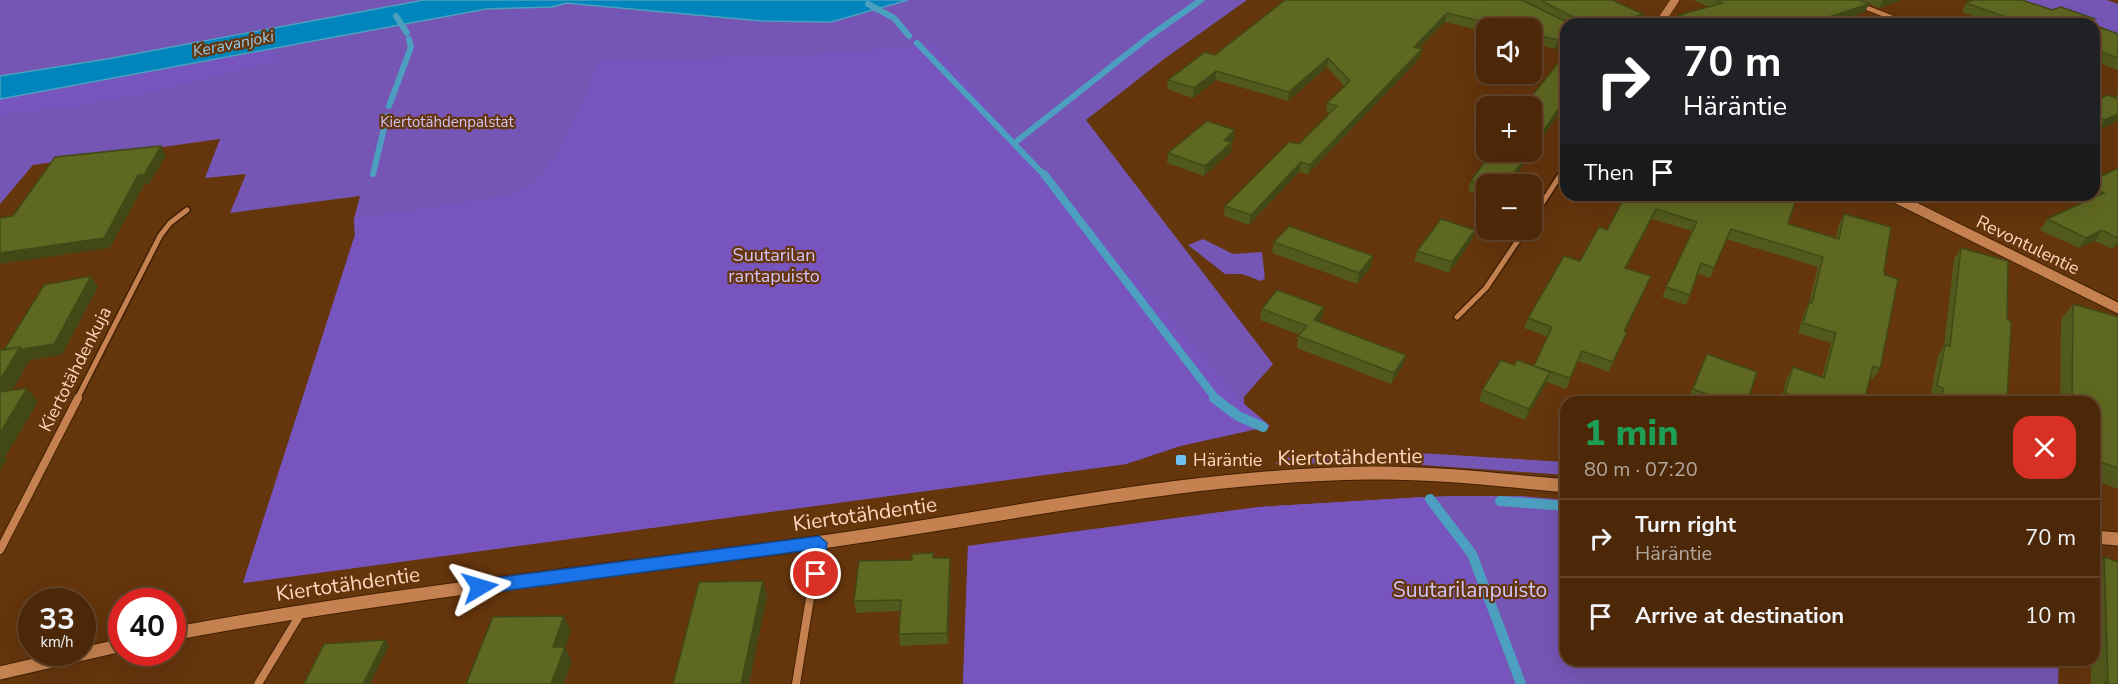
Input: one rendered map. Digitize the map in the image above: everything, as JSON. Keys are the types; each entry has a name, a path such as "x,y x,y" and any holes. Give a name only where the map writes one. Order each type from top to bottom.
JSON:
{"street":[{"path":"1663,18 1675,0"},
{"path":"1847,0 1893,18"},
{"path":"2100,100 2118,107"},
{"path":"1542,203 1560,175"},
{"name":"Revontulentie","path":"1902,201 2118,308"},
{"name":"Kiertotähdenkuja","path":"0,550 160,236 170,223 187,210"},
{"path":"1457,317 1486,288 1518,240"},
{"name":"Kiertotähdentie","path":"186,631 303,610 819,543 1148,494 1288,477 1345,474 1414,476 1560,486"},
{"path":"2100,538 2118,539"},
{"path":"796,684 819,543"},
{"path":"258,684 303,610"},
{"path":"0,673 108,648"}],"green space":[{"path":"0,0 424,0 107,59 0,76"},
{"name":"Suutarilan rantapuisto","path":"908,0 1247,0 1164,59 1086,120 1273,364 1244,397 1244,404 1270,426 1180,446 1126,464 243,583 355,235 354,219 360,196 230,213 246,174 205,178 220,139 33,165 0,204 0,99 486,9 552,7 566,3 762,21 831,22"},
{"path":"2019,0 2107,0 2118,4 2118,35 2100,28 2100,18 2075,18"},
{"name":"Suutarilan rantapuisto","path":"934,45 1244,404 1270,426 1180,446 1126,464 243,583 355,235 354,219 511,195 527,186 542,173 566,138 600,61 810,55"},
{"path":"273,50 279,61 155,92 79,106 0,115 0,99"},
{"path":"1203,239 1233,254 1262,252 1265,279 1261,281 1242,274 1225,274 1188,245"},
{"path":"1420,453 1560,462 1560,475 1422,465 1418,456"},
{"path":"1350,455 1353,463 1275,464 1281,458"},
{"name":"Suutarilanpuisto","path":"1447,496 1522,496 1560,499 1560,666 2059,666 2058,684 963,684 968,546 1259,507"},
{"name":"Suutarilanpuisto","path":"1422,497 1462,548 1493,624 1512,684 963,684 968,546 1259,507"}],"water":[{"name":"Keravanjoki","path":"424,0 908,0 831,22 762,21 566,3 552,7 486,9 0,99 0,76 107,59"}],"building":[{"path":"1285,0 1521,0 1560,19 1560,40 1558,40 1542,36 1542,18 1476,18 1476,20 1447,13 1414,47 1422,49 1310,165 1301,162 1251,215 1225,206 1289,142 1299,144 1337,106 1327,103 1350,81 1328,58 1289,92 1216,71 1194,88 1168,80 1205,52 1215,55"},
{"path":"1540,0 1612,0 1643,14 1630,18 1573,18"},
{"path":"1715,0 1860,0 1869,4 1826,18 1686,18 1679,15 1723,3"},
{"path":"1973,0 2022,0 2052,10 2061,7 2092,18 1997,18 2003,16 1966,3"},
{"path":"2100,27 2118,34 2118,58 2100,51"},
{"path":"1560,61 1560,107 1542,133 1542,96 1532,96"},
{"path":"2108,95 2118,99 2118,114 2105,120 2100,118 2100,99"},
{"path":"1207,121 1235,130 1224,140 1232,142 1205,166 1168,153"},
{"path":"161,146 144,175 138,175 104,238 0,253 0,218 13,216 55,157"},
{"path":"1485,162 1522,162 1513,174 1476,174"},
{"path":"2118,168 2118,238 2102,230 2086,238 2047,219 2086,201 2100,201 2100,195 2104,193 2100,191 2100,177"},
{"path":"1623,201 1795,201 1788,224 1839,239 1844,214 1891,227 1884,271 1885,275 1898,279 1880,369 1873,366 1866,396 1793,396 1785,393 1793,367 1824,378 1836,333 1803,323 1809,303 1812,303 1823,257 1731,229 1714,268 1701,263 1690,295 1666,287 1697,222 1656,209 1625,268 1651,276 1624,331 1627,332 1613,362 1582,351 1570,378 1534,366 1552,327 1528,318 1564,256 1580,261 1599,227 1607,230"},
{"path":"1441,219 1475,230 1452,262 1417,251"},
{"path":"1289,226 1373,256 1359,273 1274,242"},
{"path":"1961,248 2008,261 2007,319 2011,321 2011,327 2007,396 1942,396 1943,388 1937,386 1945,345 1950,346"},
{"path":"91,276 54,344 4,350 44,285"},
{"path":"1277,290 1324,307 1314,320 1406,355 1394,373 1298,336 1307,326 1262,309"},
{"path":"2073,304 2118,317 2118,468 2100,462 2100,396 2072,396"},
{"path":"20,347 0,380 0,350"},
{"path":"1707,354 1757,372 1749,396 1712,396 1693,389"},
{"path":"1501,360 1514,365 1517,360 1550,372 1529,409 1482,390"},
{"path":"27,388 0,433 0,392"},
{"path":"933,553 933,558 950,558 947,633 899,634 901,600 854,601 859,561 912,560 912,554"},
{"path":"2104,557 2118,562 2118,684 2105,684 2105,682 2108,683"},
{"path":"763,581 741,684 673,684 699,582"},
{"path":"564,616 553,647 565,647 551,684 466,684 493,617"},
{"path":"385,640 363,684 304,684 324,644"}],"waterway":[{"path":"1017,141 1150,36 1201,0"},
{"path":"868,4 894,18 909,36"},
{"path":"396,16 407,33"},
{"path":"389,106 411,47 409,39"},
{"path":"917,43 1045,176"},
{"path":"373,174 387,116"},
{"path":"1044,174 1216,399"},
{"path":"1214,398 1238,416 1263,427"},
{"path":"1430,499 1472,554 1521,684"},
{"path":"1500,501 1560,506"}],"place":[{"name":"Häräntie","path":"1181,460"}],"route":[{"path":"480,587 819,543 815,560 816,574"}],"park label":[{"name":"Kiertotähdenpalstat","path":"447,122"}]}
